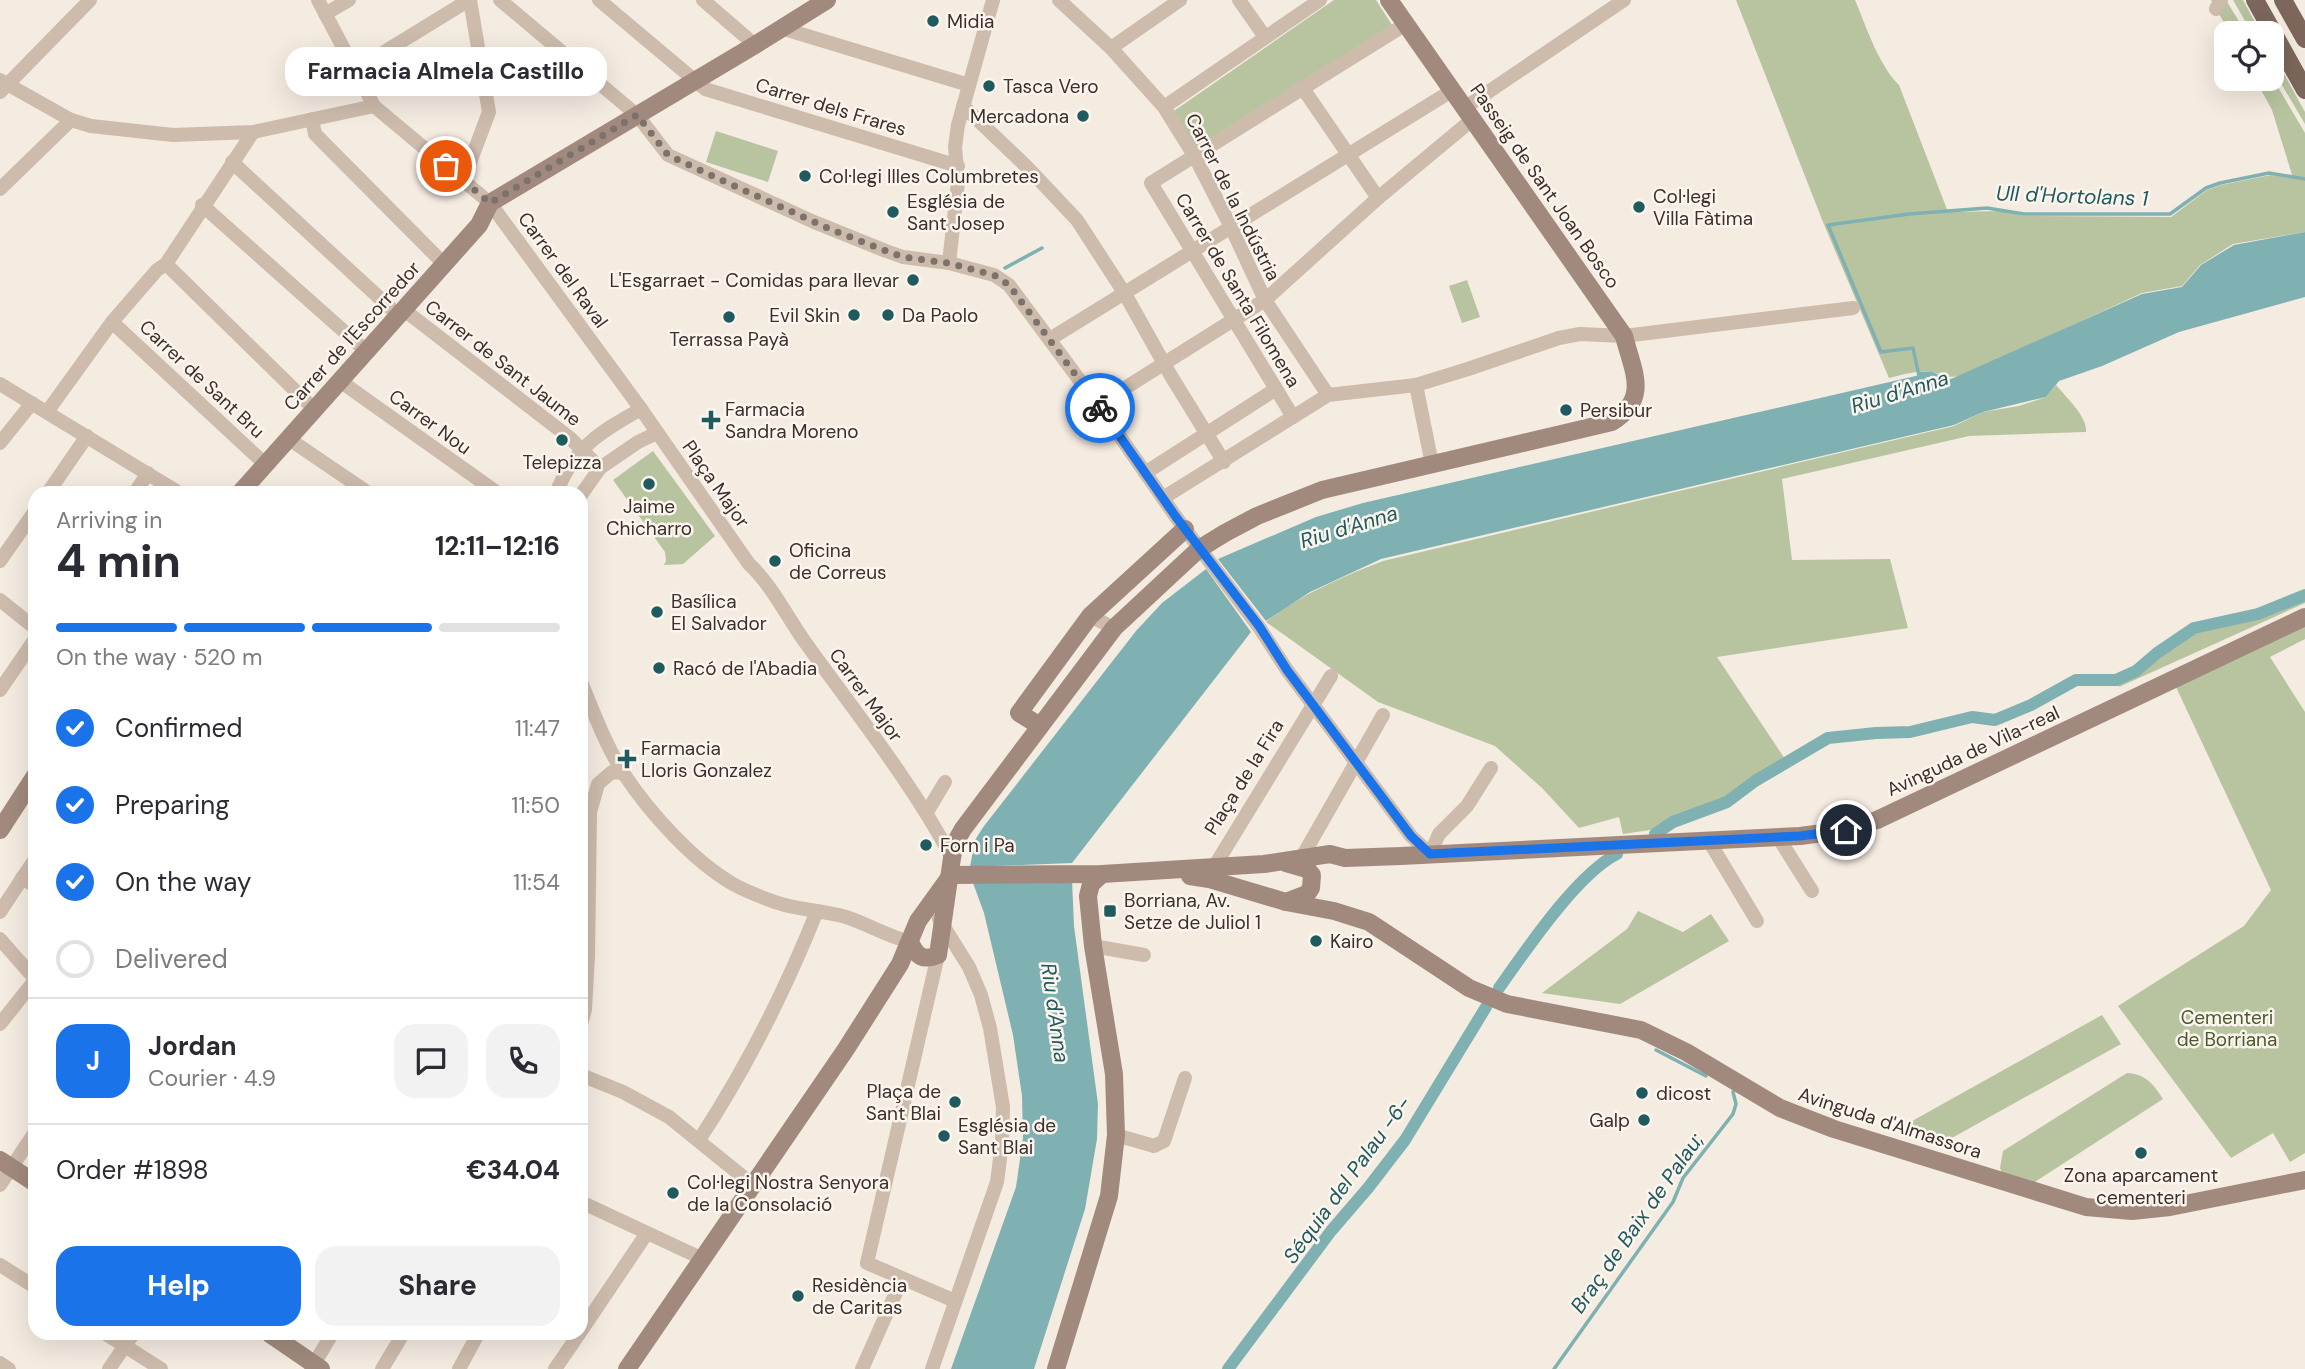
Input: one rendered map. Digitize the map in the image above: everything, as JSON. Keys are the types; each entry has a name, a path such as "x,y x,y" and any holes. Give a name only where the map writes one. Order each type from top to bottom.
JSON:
{"main road":[{"path":"2255,0 2305,90"},
{"path":"2283,0 2305,39"}],"street":[{"path":"90,0 3,85 71,120 91,126 173,135 253,132 374,106"},
{"name":"Carrer del Raval","path":"318,0 374,106 490,203 657,433"},
{"path":"325,14 349,0"},
{"path":"355,70 469,0 489,112 463,181"},
{"path":"500,0 637,115 668,155 830,229 894,254 948,263 994,275 1009,285 1313,704 1411,836 1430,854 1439,834 1467,806 1491,768"},
{"name":"Carrer dels Frares","path":"599,0 705,89 958,166"},
{"path":"703,0 755,46"},
{"path":"948,263 958,166 955,147 968,85 993,0"},
{"name":"Carrer de la Indústria","path":"1059,0 1111,48 1164,107 1195,157 1265,300 1328,395"},
{"path":"1111,48 1180,0"},
{"path":"1239,0 1265,37"},
{"path":"1164,107 1320,0"},
{"name":"Passeig de Sant Joan Bosco","path":"1389,0 1624,336 1636,385 1636,396 1631,407 1612,422 1432,464"},
{"path":"1098,405 1265,300 1469,113 1624,0"},
{"path":"490,203 755,46 816,3"},
{"path":"1195,157 1406,24"},
{"path":"781,28 968,85"},
{"path":"1302,88 1378,198"},
{"path":"1050,339 1453,90"},
{"path":"963,106 1027,167 1077,220 1125,293 1224,461"},
{"path":"312,119 315,134 444,264"},
{"path":"0,189 71,120"},
{"path":"47,412 112,322 157,270 166,264 202,205 253,132"},
{"name":"Carrer de Santa Filomena","path":"1195,157 1151,183 1293,417"},
{"name":"Carrer de Sant Jaume","path":"232,162 398,315 408,313 570,438 600,468"},
{"name":"Carrer de l'Escorredor","path":"247,486 479,225 490,203"},
{"path":"202,205 366,351"},
{"path":"166,264 314,409"},
{"path":"1163,498 1328,395 1416,384 1480,366 1559,338 1580,334 1624,336 1853,308"},
{"name":"Carrer de Sant Bru","path":"112,322 265,464"},
{"name":"Carrer Nou","path":"340,381 488,486"},
{"path":"0,384 168,486"},
{"path":"955,1301 867,1263 938,955 955,843 1114,628 1205,556 1225,533 1256,516 1322,491 1432,464 1416,384"},
{"path":"1145,473 1276,389"},
{"path":"0,443 32,403"},
{"path":"559,486 564,474 600,432 640,409"},
{"path":"587,486 600,468 638,442 657,433"},
{"name":"Plaça Major","path":"657,433 744,558"},
{"path":"53,486 87,436"},
{"path":"289,439 358,486"},
{"path":"140,486 148,474"},
{"path":"0,561 28,521"},
{"path":"1040,726 1019,713 1090,616 1185,529"},
{"name":"Carrer Major","path":"744,558 759,574 927,812 951,866"},
{"path":"0,600 28,622"},
{"path":"1090,616 1114,628"},
{"name":"Avinguda de Vila-real","path":"1212,873 1330,854 1345,858 1401,856 1778,837 1846,830 1877,820 2305,617"},
{"path":"0,690 28,649"},
{"name":"Plaça de la Fira","path":"1212,873 1331,677"},
{"path":"588,698 623,773 657,820 732,884 775,902 858,921 890,937 910,942 921,958 938,955"},
{"path":"1301,857 1383,715"},
{"path":"588,891 590,812 598,784 612,772 623,773"},
{"path":"927,812 946,782"},
{"path":"0,830 28,787"},
{"path":"1401,856 1411,836"},
{"path":"1778,837 1811,891"},
{"path":"1709,841 1757,921"},
{"name":"Avinguda de Vila-real","path":"1286,902 1307,894 1313,880 1325,866 1345,858"},
{"path":"1267,895 1261,877 1266,869 1278,862"},
{"name":"Avinguda de Vila-real","path":"1278,862 1307,869 1313,880"},
{"path":"951,866 971,875 1156,871 1212,873"},
{"path":"627,1369 900,964 918,921 951,866"},
{"path":"0,912 28,869"},
{"name":"Avinguda d'Almassora","path":"1212,873 1286,902 1369,922 1469,988 1507,1004 1641,1030 1686,1052 1780,1108 1834,1129 2086,1207 2132,1211 2170,1207 2305,1180"},
{"path":"1056,1369 1109,1196 1116,1135 1114,1074 1093,946 1088,895 1091,884 1102,874"},
{"path":"22,878 28,882"},
{"path":"1313,880 1322,902 1334,912"},
{"path":"699,1140 760,1038 817,911"},
{"path":"918,921 928,916 938,918 969,967 981,995 990,1028 1003,1107 997,1181 932,1369"},
{"path":"0,939 28,971"},
{"path":"1093,946 1144,955"},
{"path":"0,1024 28,988"},
{"path":"588,1078 623,1092 657,1111 699,1140 753,1185"},
{"path":"1116,1135 1154,1146 1164,1140 1185,1078"},
{"path":"0,1185 6,1164 28,1140"},
{"path":"6,1164 28,1178"},
{"path":"588,1205 702,1258"},
{"path":"588,1320 647,1233"},
{"path":"0,1265 28,1283"},
{"path":"862,1369 902,1279"},
{"path":"109,1369 128,1340"},
{"path":"130,1340 161,1369"},
{"path":"278,1340 315,1368 329,1340"},
{"path":"382,1369 399,1340"},
{"path":"459,1369 475,1340"},
{"path":"555,1369 575,1340"},
{"path":"0,1363 9,1369"}],"green space":[{"path":"1334,0 1376,0 1392,25 1193,149 1171,113"},
{"path":"1736,0 1855,0 1879,57 1899,85 1948,212 2002,211 2024,216 2171,217 2207,190 2221,185 2271,175 2293,178 2272,110 2262,91 2280,91 2305,133 2305,232 2233,244 2200,265 2182,286 2142,293 1959,376 1918,372 1889,378 1823,222"},
{"path":"2211,0 2226,0 2239,21 2223,21"},
{"path":"2233,0 2243,0 2254,21 2245,21"},
{"path":"2284,74 2305,112 2305,124 2284,88"},
{"path":"716,131 778,151 768,182 706,162"},
{"path":"1467,280 1480,317 1462,323 1449,286"},
{"path":"2056,385 2080,413 2086,432 1969,436 1782,479 1792,560 1890,559 1908,628 1717,657 1787,762 1713,808 1657,829 1623,834 1619,817 1579,828 1542,788 1495,746 1378,702 1266,622 1308,595 1383,561 1954,426 1983,412 2019,406 2046,397"},
{"path":"653,451 715,536 683,564 664,565 665,552 613,480"},
{"path":"2305,596 2305,603 2119,687 2117,681 2137,671 2157,653 2195,628 2259,614"},
{"name":"Cementeri de Borriana","path":"2305,624 2305,639 2270,657 2305,712 2305,1153 2290,1162 2273,1133 2231,1158 2118,1006 2244,926 2271,890 2176,687"},
{"path":"1638,911 1683,932 1711,914 1729,941 1620,1004 1542,993 1627,929"},
{"path":"2102,1015 2121,1044 1941,1144 1896,1130"},
{"path":"2127,1073 2139,1075 2148,1081 2163,1099 2030,1185 2003,1176 2000,1168 2003,1151"}],"water":[{"name":"Riu d'Anna","path":"2305,232 2305,297 2179,332 2102,366 2059,381 2046,397 1983,412 1954,425 1381,559 1310,592 1266,621 1218,559 1316,517 1363,503 1920,375 1920,372 1932,372 1951,379 2142,294 2182,287 2201,265 2234,245"},
{"path":"1206,569 1251,632 1072,863 970,867 975,840 984,826 1136,631 1162,603"},
{"name":"Riu d'Anna","path":"1072,880 1074,926 1098,1104 1097,1139 1085,1209 1034,1369 951,1369 1016,1187 1023,1138 1022,1096 1013,1035 984,913 973,883"}],"waterway":[{"name":"Ull d'Hortolans 1","path":"1919,376 1913,348 1881,352 1828,225 1909,214 1987,208 2024,214 2170,214 2206,188 2220,183 2269,173 2305,179"},
{"path":"1005,268 1042,248"},
{"name":"Séquia del Palau -6-","path":"1655,834 1673,822 1727,802 1755,781 1828,738 1910,732 1972,717 1995,720 2031,705 2076,680 2116,680 2136,671 2194,628 2258,614 2305,595"},
{"name":"Séquia del Palau -6-","path":"1499,988 1569,895 1585,878 1617,854"},
{"name":"Séquia del Palau -6-","path":"1228,1369 1331,1231 1405,1140 1486,1007"},
{"path":"1656,1050 1706,1076"},
{"name":"Braç de Baix de Palau;","path":"1554,1369 1673,1202 1683,1178 1733,1114 1736,1104 1733,1092"}],"way so far":[{"path":"446,166 490,203 637,115 668,155 830,229 903,257 948,263 994,275 1009,285 1100,408"}],"place":[{"name":"Midia","path":"933,21"},
{"name":"Tasca Vero","path":"989,86"},
{"name":"Mercadona","path":"1083,116"},
{"name":"Farmacia Almela Castillo","path":"446,166"},
{"name":"Col·legi Illes Columbretes","path":"805,176"},
{"name":"Col·legi Villa Fàtima","path":"1639,207"},
{"name":"Església de Sant Josep","path":"893,212"},
{"name":"L'Esgarraet - Comidas para llevar","path":"913,280"},
{"name":"Evil Skin","path":"854,315"},
{"name":"Da Paolo","path":"888,315"},
{"name":"Terrassa Payà","path":"729,317"},
{"name":"Persibur","path":"1566,410"},
{"name":"Farmacia Sandra Moreno","path":"711,420"},
{"name":"Telepizza","path":"562,440"},
{"name":"Jaime Chicharro","path":"649,484"},
{"name":"Oficina de Correus","path":"775,561"},
{"name":"Basílica El Salvador","path":"657,612"},
{"name":"Racó de l'Abadia","path":"659,668"},
{"name":"Farmacia Lloris Gonzalez","path":"627,759"},
{"name":"Forn i Pa","path":"926,845"},
{"name":"Borriana, Av. Setze de Juliol 1","path":"1110,911"},
{"name":"Kairo","path":"1316,941"},
{"name":"dicost","path":"1642,1093"},
{"name":"Plaça de Sant Blai","path":"955,1102"},
{"name":"Galp","path":"1644,1120"},
{"name":"Església de Sant Blai","path":"944,1136"},
{"name":"Zona aparcament cementeri","path":"2141,1153"},
{"name":"Col·legi Nostra Senyora de la Consolació","path":"673,1193"},
{"name":"Residència de Caritas","path":"798,1296"}],"route":[{"path":"1100,408 1199,549 1259,626 1287,670 1411,836 1430,854 1800,836 1846,830"}]}
